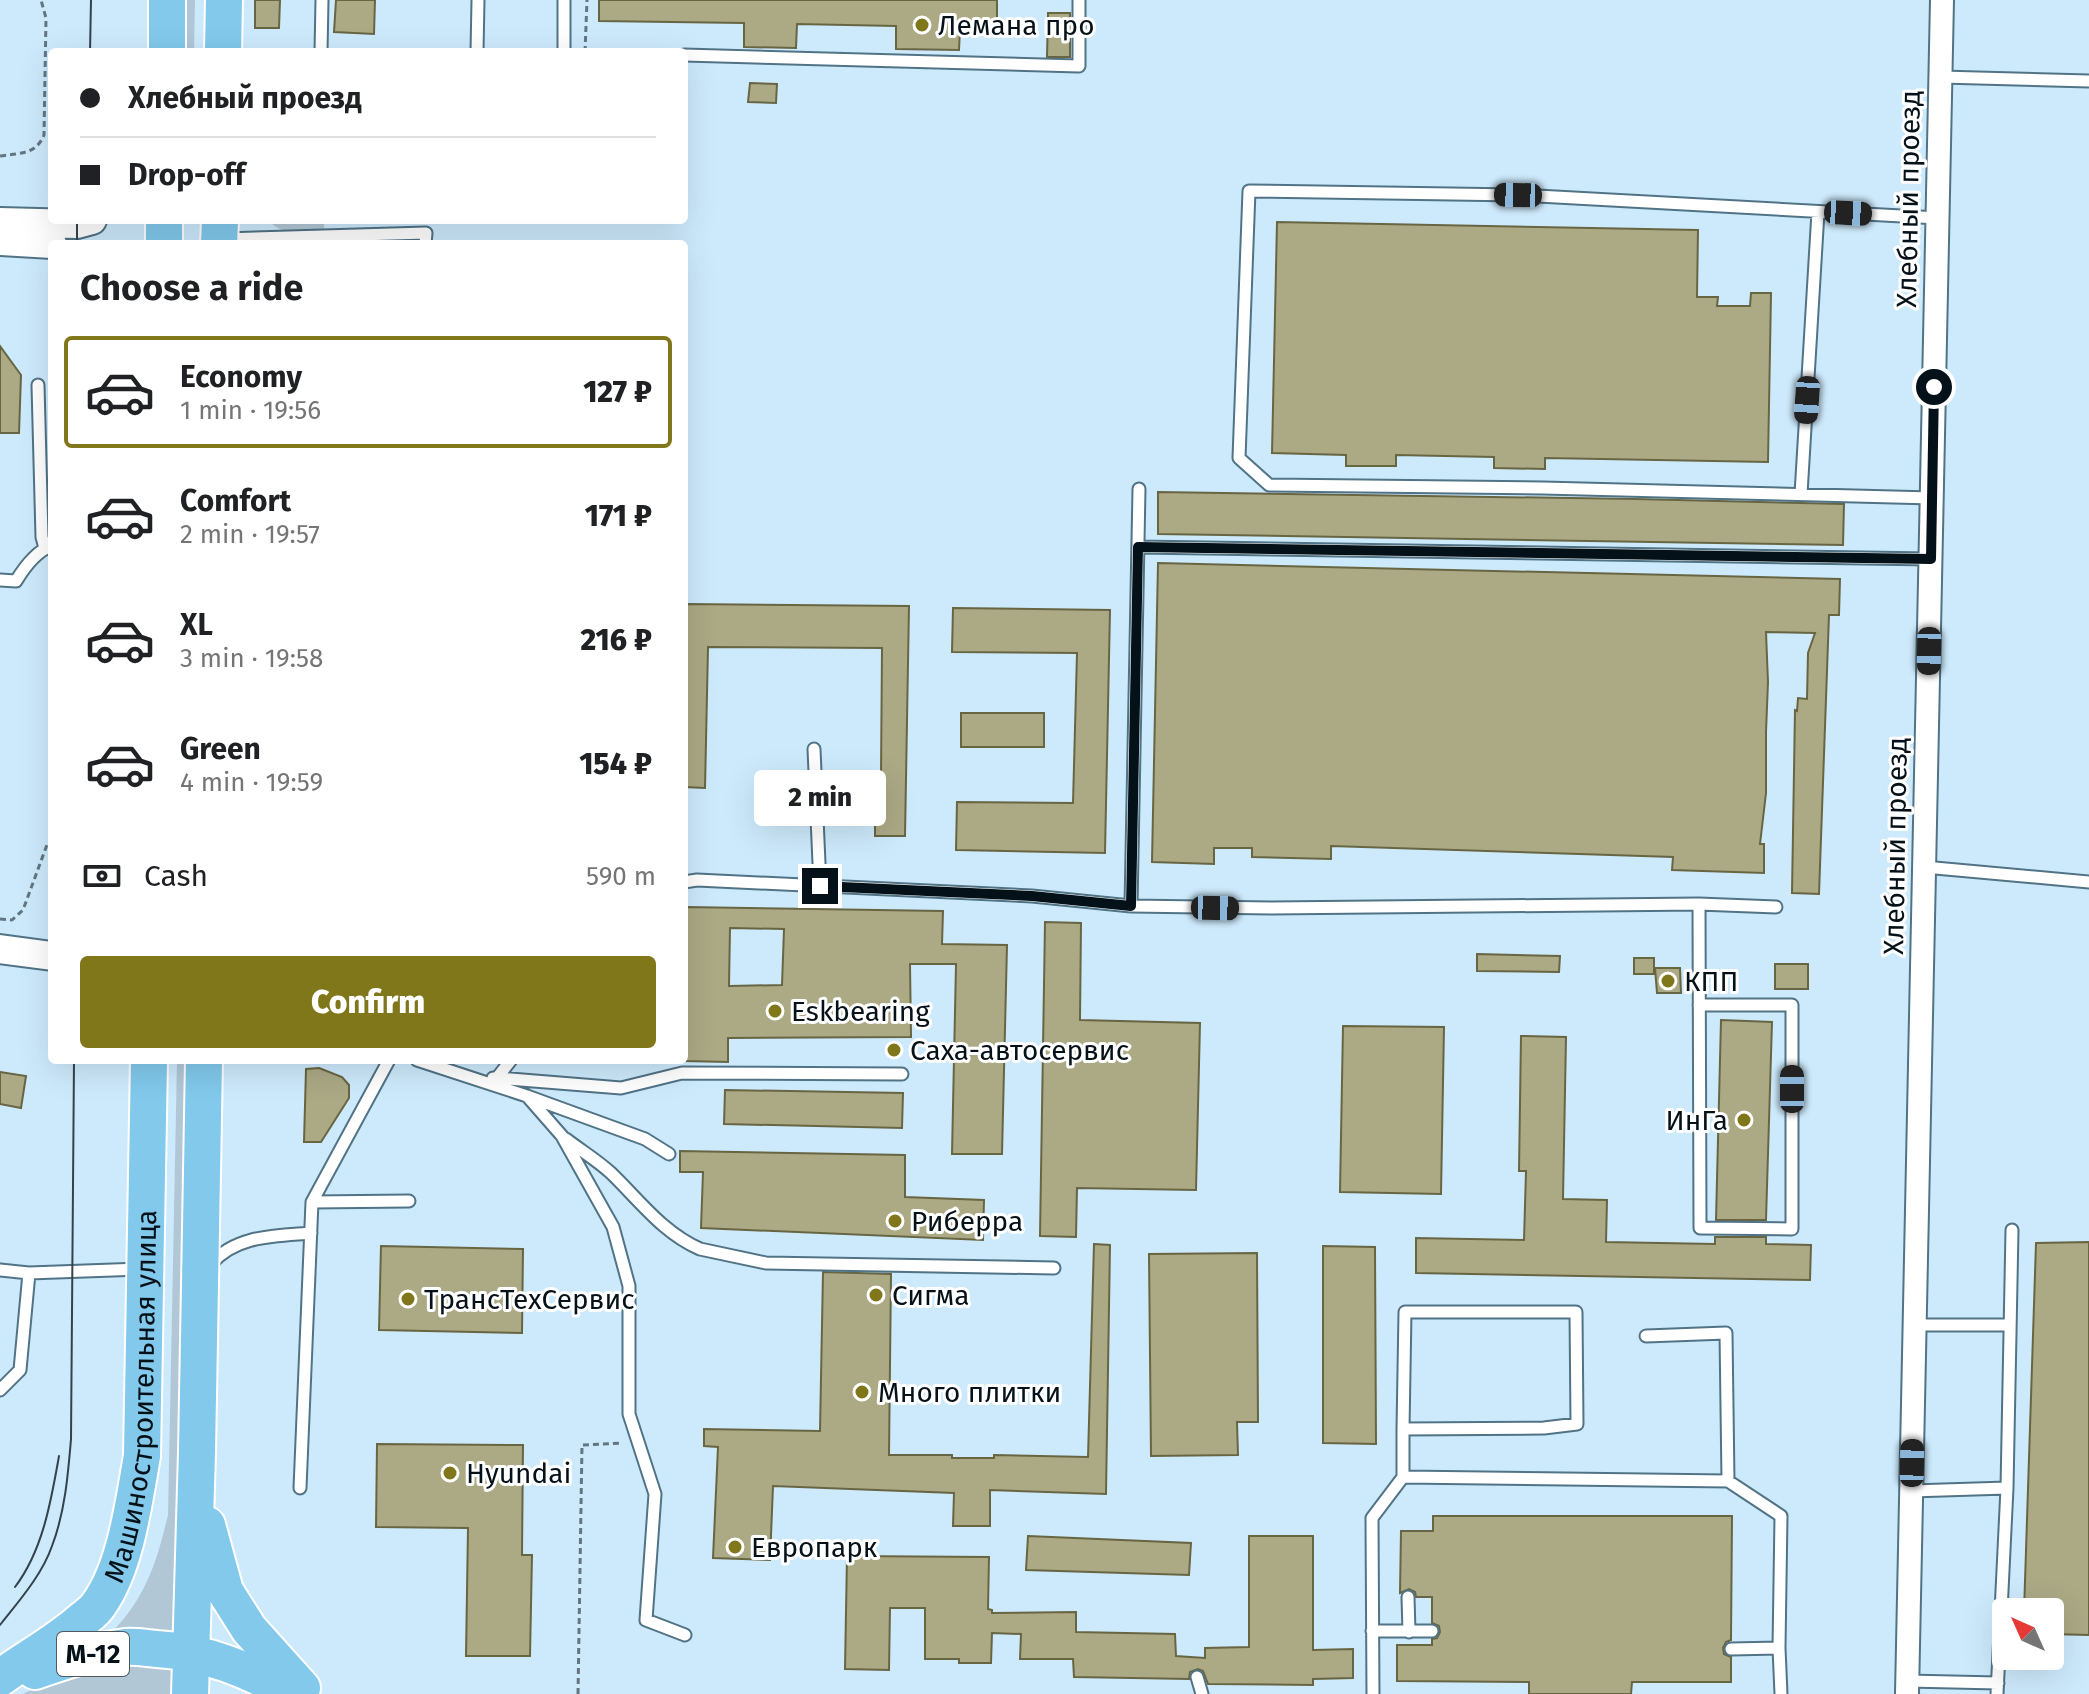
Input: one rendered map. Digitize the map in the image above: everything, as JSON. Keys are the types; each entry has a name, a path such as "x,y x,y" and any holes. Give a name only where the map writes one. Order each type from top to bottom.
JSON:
{"main road":[{"path":"167,0 167,48"},
{"path":"223,48 224,0"},
{"name":"Машиностроительная улица","path":"0,1678 63,1637 99,1606 116,1571 131,1518 142,1456 149,1064"},
{"name":"Машиностроительная улица","path":"197,1452 204,1064"},
{"path":"190,1694 197,1452"},
{"path":"197,1452 207,1530 225,1591 249,1629 307,1694"},
{"name":"М-12","path":"0,1686 70,1658 128,1647 192,1653 216,1659 259,1676 292,1694"}],"street":[{"name":"Хлебный проезд","path":"1907,1688 1942,0"},
{"path":"0,222 48,222"},
{"path":"0,241 48,244"},
{"path":"0,949 48,955"}],"lane":[{"path":"321,48 322,0"},
{"path":"477,48 478,0"},
{"path":"564,0 564,48"},
{"path":"688,55 1079,66 1079,0"},
{"path":"1941,77 2089,81"},
{"path":"1932,498 1269,485 1239,458 1249,191 1518,195 1938,218"},
{"path":"1801,494 1818,212"},
{"path":"219,234 426,233 425,240"},
{"path":"0,580 16,581 23,569 48,547 42,537 38,385"},
{"path":"1131,906 1139,489"},
{"path":"1138,547 1931,559"},
{"path":"814,749 820,886"},
{"path":"1924,867 2089,882"},
{"path":"688,881 1032,896 1131,906 1271,908 1699,904 1776,907"},
{"path":"1699,904 1699,1005 1700,1228 1792,1229 1792,1005 1699,1005"},
{"path":"300,1488 312,1202 387,1064"},
{"path":"430,1064 645,1139 669,1154"},
{"path":"497,1078 508,1064"},
{"path":"465,1075 621,1088 682,1073 902,1074"},
{"path":"527,1096 562,1136 613,1227 629,1286 629,1414 655,1494 646,1620 685,1635"},
{"path":"562,1136 609,1171 652,1217 700,1249 766,1263 1054,1268"},
{"path":"312,1202 409,1201"},
{"path":"1907,1688 1998,1689 2007,1488 2012,1230"},
{"path":"200,1276 216,1257 233,1245 257,1238 311,1233"},
{"path":"0,1270 29,1273 145,1268"},
{"path":"0,1390 20,1370 29,1273"},
{"path":"1373,1694 1372,1518 1403,1477 1403,1429 1405,1312 1576,1312 1577,1424 1544,1428 1403,1429"},
{"path":"1915,1325 2010,1325"},
{"path":"1646,1336 1726,1333 1728,1481"},
{"path":"1403,1477 1728,1481 1781,1516 1781,1694"},
{"path":"1911,1491 2007,1488"},
{"path":"1408,1597 1409,1632"},
{"path":"1372,1631 1432,1631"},
{"path":"1731,1649 1779,1648"},
{"path":"1197,1677 1202,1694"}],"path":[{"path":"0,156 33,150 40,145 44,135 46,18 41,0"},
{"path":"585,48 587,0"},
{"path":"0,919 12,920 23,910 48,842"},
{"path":"578,1694 582,1445 638,1442"}],"shaded area":[{"path":"186,0 195,0 194,48 186,48"},
{"path":"324,224 324,231 287,231 274,225"},
{"path":"177,1064 185,1064 175,1632 148,1629 112,1632 134,1605 149,1578 168,1515"},
{"path":"123,1663 174,1665 172,1694 23,1694 39,1686"}],"building":[{"path":"255,0 280,0 279,28 255,28"},
{"path":"336,0 375,0 374,34 334,32"},
{"name":"Лемана про","path":"599,0 997,0 997,29 960,29 959,50 896,49 896,26 797,24 796,48 744,47 744,23 599,21"},
{"path":"1048,13 1070,13 1070,57 1047,57"},
{"path":"750,83 777,84 776,103 748,102"},
{"path":"1277,222 1698,230 1697,297 1718,297 1717,306 1750,306 1751,293 1771,293 1768,462 1545,458 1545,469 1494,468 1494,457 1396,455 1396,466 1346,466 1346,455 1272,453"},
{"path":"0,346 21,375 19,433 0,433"},
{"path":"1158,492 1844,504 1843,545 1158,534"},
{"path":"1158,563 1840,579 1839,615 1829,615 1819,894 1792,893 1795,710 1798,698 1807,699 1808,653 1815,633 1766,632 1766,793 1760,844 1764,844 1764,873 1672,870 1673,857 1331,846 1331,859 1252,857 1252,848 1214,848 1214,864 1152,862"},
{"path":"688,604 909,606 905,836 875,836 875,825 853,825 854,776 881,776 882,648 708,647 705,788 688,787"},
{"path":"953,608 1110,610 1105,853 956,850 957,802 1073,803 1077,653 952,652"},
{"path":"961,713 1044,713 1044,747 961,747"},
{"path":"688,907 943,911 942,944 1007,945 1002,1154 952,1154 956,964 910,964 911,1037 728,1038 728,1062 688,1061","holes":["730,928 784,929 782,985 729,986"]},
{"path":"1045,922 1081,923 1080,1020 1200,1023 1196,1190 1077,1188 1076,1237 1040,1236"},
{"path":"1477,954 1560,956 1559,972 1477,971"},
{"path":"1634,958 1654,958 1654,974 1634,974"},
{"path":"1775,964 1808,964 1808,989 1775,989"},
{"name":"КПП","path":"1655,968 1680,968 1681,993 1657,993"},
{"name":"ИнГа","path":"1721,1020 1772,1022 1766,1220 1716,1220"},
{"path":"1343,1026 1444,1027 1441,1194 1340,1192"},
{"path":"1521,1036 1566,1037 1563,1199 1607,1200 1606,1242 1715,1244 1715,1237 1766,1237 1766,1244 1811,1245 1810,1280 1416,1273 1416,1238 1524,1240 1526,1171 1519,1171"},
{"path":"319,1068 342,1077 349,1085 349,1098 321,1142 304,1142 306,1069"},
{"path":"0,1072 26,1076 21,1108 0,1104"},
{"path":"725,1090 903,1093 902,1128 724,1124"},
{"path":"680,1151 905,1155 905,1197 984,1200 983,1240 701,1228 703,1172 680,1172"},
{"path":"2089,1242 2089,1635 2064,1634 2064,1598 2024,1598 2036,1243"},
{"path":"1094,1244 1110,1245 1106,1494 990,1490 990,1526 953,1526 954,1493 773,1486 770,1560 713,1558 718,1447 704,1446 704,1429 820,1431 823,1272 891,1274 889,1455 1088,1457"},
{"path":"381,1246 523,1249 522,1333 379,1330"},
{"path":"1323,1246 1375,1247 1376,1444 1323,1443"},
{"path":"1257,1253 1258,1422 1237,1422 1238,1455 1151,1456 1149,1254"},
{"path":"377,1444 523,1445 522,1555 532,1555 530,1656 466,1656 468,1528 376,1527"},
{"path":"1433,1516 1732,1516 1731,1640 1723,1648 1724,1654 1731,1657 1731,1682 1632,1682 1631,1694 1529,1694 1529,1682 1397,1681 1397,1645 1432,1645 1432,1639 1437,1638 1440,1632 1439,1626 1432,1623 1432,1597 1416,1597 1415,1592 1409,1589 1400,1593 1401,1531 1433,1531"},
{"path":"1028,1536 1191,1543 1189,1575 1026,1570"},
{"path":"1249,1536 1313,1536 1313,1650 1353,1649 1353,1678 1313,1679 1313,1685 1208,1684 1203,1671 1198,1669 1190,1672 1189,1679 1074,1677 1073,1659 1020,1659 1021,1634 992,1633 991,1663 925,1659 925,1608 890,1608 889,1670 845,1669 847,1556 989,1557 988,1609 992,1613 1076,1612 1076,1632 1175,1634 1176,1656 1205,1658 1205,1648 1249,1647"}],"tram line":[{"path":"90,48 91,0"},
{"path":"77,224 77,240"},
{"path":"0,1625 48,1557 60,1520 67,1480 71,1439 74,1064"},
{"path":"15,1587 39,1541 59,1456"}],"place":[{"name":"Лемана про","path":"922,25"},
{"name":"КПП","path":"1668,981"},
{"name":"Eskbearing","path":"775,1011"},
{"name":"Саха-автосервис","path":"894,1050"},
{"name":"ИнГа","path":"1744,1120"},
{"name":"Риберра","path":"895,1221"},
{"name":"Сигма","path":"876,1295"},
{"name":"ТрансТехСервис","path":"408,1299"},
{"name":"Много плитки","path":"862,1392"},
{"name":"Hyundai","path":"450,1473"},
{"name":"Европарк","path":"735,1547"}],"route":[{"path":"820,886 1032,896 1131,906 1138,547 1931,559 1934,387"}]}
